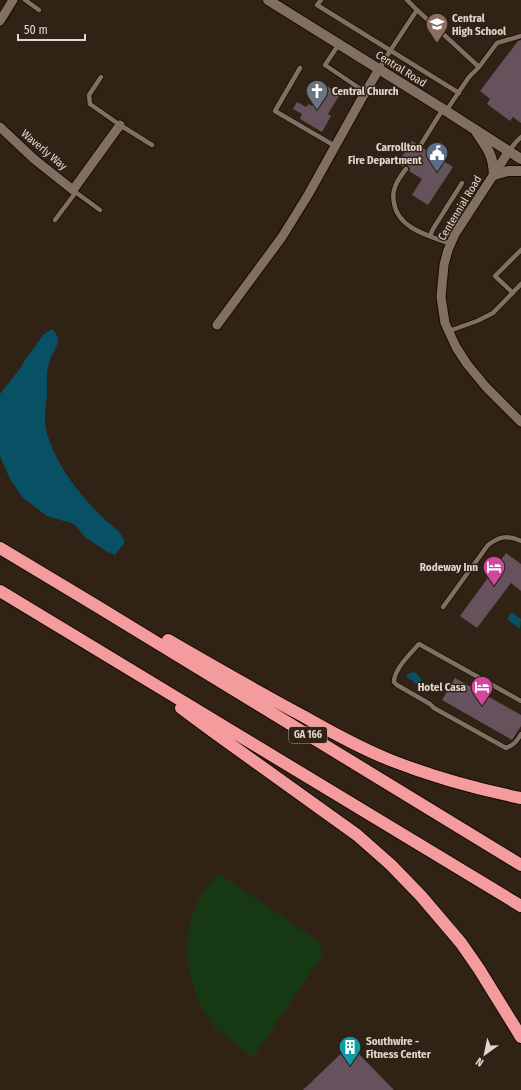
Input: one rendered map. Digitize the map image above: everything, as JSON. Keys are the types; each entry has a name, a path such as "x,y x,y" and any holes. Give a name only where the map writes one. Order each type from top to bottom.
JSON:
{"highway":[{"path":"0,548 95,605 148,628 241,683 337,734 389,759 446,780 481,790 521,798"},
{"path":"0,591 521,906"},
{"name":"GA 166","path":"95,605 521,865"},
{"path":"140,676 198,722 356,835 391,865 421,896 461,943 521,1037"}],"street":[{"path":"0,21 13,0"},
{"name":"Central Road","path":"268,0 445,110 521,160"},
{"path":"217,325 282,237 308,195 379,69"},
{"path":"75,191 120,125"},
{"name":"Waverly Way","path":"0,127 34,159 75,191"},
{"path":"474,129 490,152 494,165 494,175 508,170 521,171"},
{"name":"Centennial Road","path":"509,151 455,234 444,265 441,297 445,323 467,364 486,387 521,422"}],"lane":[{"path":"25,0 39,10"},
{"path":"321,0 317,5 459,93"},
{"path":"407,0 478,67"},
{"path":"379,69 417,10"},
{"path":"420,146 469,77 497,43 521,36"},
{"path":"339,44 325,65 365,92"},
{"path":"300,68 275,111 335,146"},
{"path":"101,77 89,95 90,104 152,145"},
{"path":"509,151 521,137"},
{"path":"406,169 394,188 393,197 395,208 400,218 419,231 451,244"},
{"path":"430,236 462,183"},
{"path":"55,220 75,191 100,210"},
{"path":"513,293 495,276 521,250"},
{"path":"449,331 477,322 493,313 521,284"},
{"path":"443,607 488,546 503,537 521,541"},
{"path":"521,701 419,644 405,659 394,678 394,682 397,685 430,704 434,708 506,748 512,746 521,734"}],"green space":[{"path":"218,873 319,942 323,954 253,1058 214,1027 200,1005 189,972 187,947 190,922 200,897"}],"water":[{"path":"52,329 54,330 58,340 57,346 50,360 47,373 45,419 47,434 61,466 75,486 98,513 120,533 125,542 115,555 106,551 85,537 74,524 47,516 22,497 9,477 0,456 0,394 19,370 43,335"},
{"path":"512,612 521,619 520,629 507,619"},
{"path":"414,672 421,679 421,682 418,684 415,684 412,680 406,677 408,674"}],"building":[{"path":"521,40 521,123 513,117 510,121 487,104 490,99 480,91 518,41"},
{"name":"Central Church","path":"325,85 340,94 328,114 331,116 322,132 300,119 302,114 293,109 297,102 306,107 309,104 312,106"},
{"name":"Carrollton Fire Department","path":"412,141 417,144 416,146 418,149 420,150 423,148 453,167 428,205 412,195 422,179 409,171 410,168 408,166 405,165 403,167 398,163"},
{"name":"Rodeway Inn","path":"506,553 521,564 521,591 511,583 477,628 460,616"},
{"name":"Hotel Casa","path":"455,678 521,715 521,726 512,740 442,700"},
{"name":"Southwire - Fitness Center","path":"350,1045 394,1090 303,1090"}],"place":[{"name":"Central High School","path":"437,44"},
{"name":"Central Church","path":"317,110"},
{"name":"Carrollton Fire Department","path":"437,172"},
{"name":"Rodeway Inn","path":"494,586"},
{"name":"Hotel Casa","path":"482,706"},
{"name":"Southwire - Fitness Center","path":"350,1066"}]}
